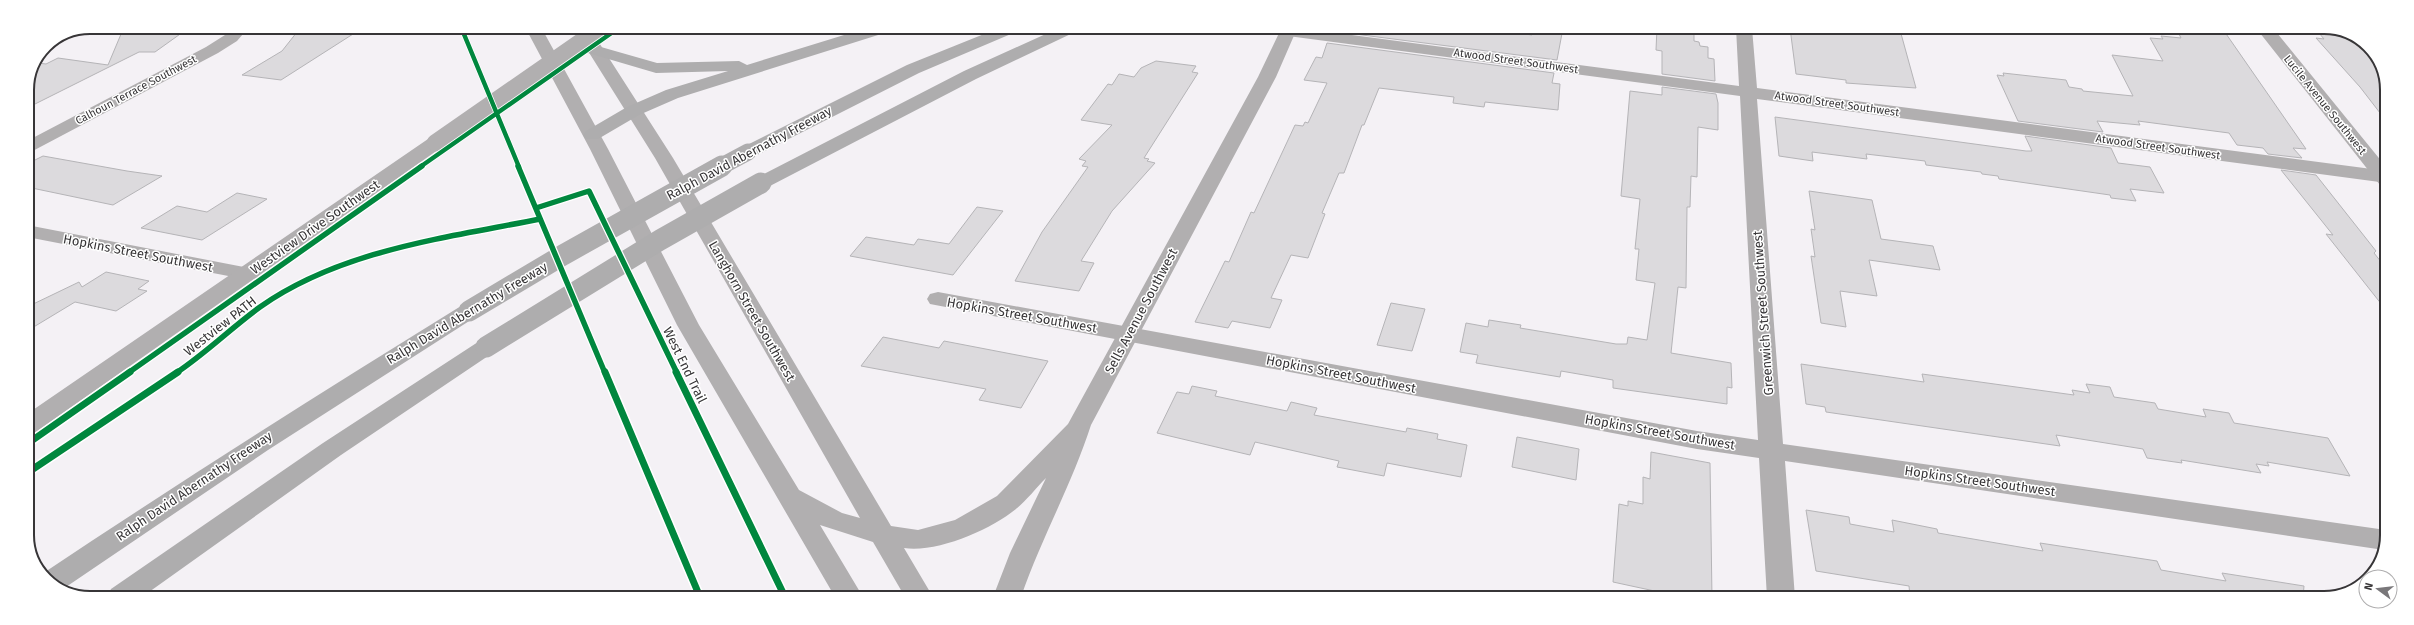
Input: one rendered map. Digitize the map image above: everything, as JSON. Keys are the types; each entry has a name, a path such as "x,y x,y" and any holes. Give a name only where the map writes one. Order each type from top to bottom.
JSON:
{"highway":[{"path":"592,135 633,111 672,94 866,34"},
{"name":"Ralph David Abernathy Freeway","path":"56,579 173,499 324,400 583,243 748,152 914,70 998,34"},
{"path":"130,591 326,453 486,347 653,244 760,183 963,78 1058,34"},
{"path":"594,50 656,68 767,65"}],"street":[{"name":"Calhoun Terrace Southwest","path":"34,144 212,50 235,34"},
{"path":"537,34 592,135 688,325 845,591"},
{"name":"Langhorn Street Southwest","path":"585,34 664,158 915,591"},
{"name":"Westview Drive Southwest","path":"34,421 249,274 592,34"},
{"name":"Sells Avenue Southwest","path":"1009,591 1017,566 1070,456 1079,425 1267,77 1287,34"},
{"name":"Atwood Street Southwest","path":"1325,34 2380,177"},
{"name":"Greenwich Street Southwest","path":"1744,34 1781,591"},
{"name":"Lucile Avenue Southwest","path":"2269,34 2380,172"},
{"name":"Hopkins Street Southwest","path":"34,232 249,274"},
{"name":"Hopkins Street Southwest","path":"938,300 1696,440 2380,539"},
{"path":"790,497 834,521 882,534 918,540 963,528 1006,503 1047,462 1079,425"}],"building":[{"path":"121,34 180,34 155,52 139,52 34,104 35,79 41,63 46,64 58,58 108,65"},
{"path":"295,34 353,34 281,80 242,75 282,51"},
{"path":"1354,34 1562,34 1557,60"},
{"path":"1657,34 1694,34 1694,41 1699,42 1700,46 1708,47 1708,58 1714,59 1715,81 1662,74 1662,51 1656,50"},
{"path":"1791,34 1901,34 1916,88 1846,83 1846,80 1796,74"},
{"path":"2179,34 2226,34 2306,149 2293,148 2302,158 2268,154 2263,148 2237,145 2229,133 2138,121 2140,125 2097,121 2103,132 2018,121 1997,75 2004,76 2003,73 2066,80 2069,87 2082,89 2083,91 2133,96 2112,55 2163,61 2150,38 2163,39 2161,36 2181,38"},
{"path":"2320,34 2335,35 2352,41 2366,53 2373,62 2380,86 2380,113 2360,87 2316,38 2324,39"},
{"path":"1327,43 1554,73 1552,83 1560,84 1558,110 1485,102 1484,107 1453,103 1454,97 1379,88 1364,125 1362,125 1344,173 1339,173 1322,213 1325,214 1308,258 1291,255 1271,298 1282,300 1270,328 1232,321 1228,328 1195,322 1225,261 1229,262 1251,212 1254,213 1295,125 1303,126 1305,122 1308,123 1327,83 1304,80 1316,57 1322,58"},
{"path":"1156,61 1196,66 1192,72 1198,73 1144,158 1149,159 1147,161 1155,163 1112,211 1081,261 1094,263 1079,291 1015,281 1042,232 1088,167 1082,166 1086,161 1079,159 1112,125 1081,120 1108,84 1112,85 1119,74 1134,77 1141,68"},
{"path":"1662,87 1716,94 1718,103 1718,130 1698,127 1697,177 1691,176 1690,207 1687,207 1686,288 1678,287 1671,353 1731,363 1732,388 1727,387 1727,404 1613,388 1613,380 1561,371 1560,377 1476,363 1478,355 1460,352 1466,323 1488,327 1489,320 1521,325 1520,328 1616,344 1627,344 1628,337 1647,340 1655,283 1636,280 1639,249 1635,249 1640,199 1621,196 1630,91 1662,95"},
{"path":"1775,117 2026,151 2032,151 2025,136 2111,148 2118,163 2150,167 2164,193 2130,189 2136,201 2111,198 2110,195 1999,179 1998,176 1982,174 1981,172 1926,165 1925,161 1866,154 1867,159 1812,152 1813,161 1779,156"},
{"path":"43,156 162,176 113,205 34,188 34,160"},
{"path":"2281,170 2316,175 2376,251 2374,253 2380,260 2380,302 2326,234 2333,235"},
{"path":"1809,191 1872,200 1881,239 1933,246 1940,270 1869,260 1877,296 1840,291 1846,327 1821,323 1811,256 1815,257 1811,229 1815,230"},
{"path":"237,193 267,199 202,240 141,228 177,206 207,212"},
{"path":"977,207 1003,211 953,275 850,256 866,237 914,245 918,239 949,244"},
{"path":"106,272 149,281 138,289 147,291 116,311 75,302 34,327 34,304 79,282 82,287"},
{"path":"1391,303 1425,309 1412,351 1377,345"},
{"path":"883,337 939,348 944,341 1048,361 1021,408 979,400 986,389 861,366"},
{"path":"1801,364 1924,382 1922,374 2074,395 2072,390 2090,393 2086,384 2110,387 2114,397 2155,403 2158,409 2206,417 2203,409 2229,413 2234,423 2328,438 2350,476 2267,462 2269,466 2256,464 2261,473 2181,460 2182,463 2147,458 2143,449 2056,435 2060,446 1826,412 1825,407 1806,404"},
{"path":"1192,386 1217,391 1215,396 1287,411 1291,402 1317,408 1314,415 1406,432 1407,428 1438,434 1437,439 1467,445 1461,477 1387,463 1384,476 1337,467 1339,461 1255,442 1250,455 1157,433 1177,392 1189,394"},
{"path":"1517,437 1579,449 1576,480 1512,467"},
{"path":"1651,452 1710,463 1712,591 1655,591 1613,582 1619,504 1628,506 1628,501 1643,504 1643,477 1650,479"},
{"path":"1806,510 1849,517 1850,524 1894,532 1892,520 1937,529 1938,533 2043,551 2040,543 2157,561 2161,570 2226,581 2222,573 2304,586 2304,591 1910,591 1909,586 1816,571"}],"cycle path":[{"path":"464,34 540,219 697,591"},
{"name":"Westview PATH","path":"34,439 610,34"},
{"name":"West End Trail","path":"536,208 589,191 782,591"},
{"name":"Westview PATH","path":"34,468 182,369 260,307 306,281 378,252 540,219"}]}
